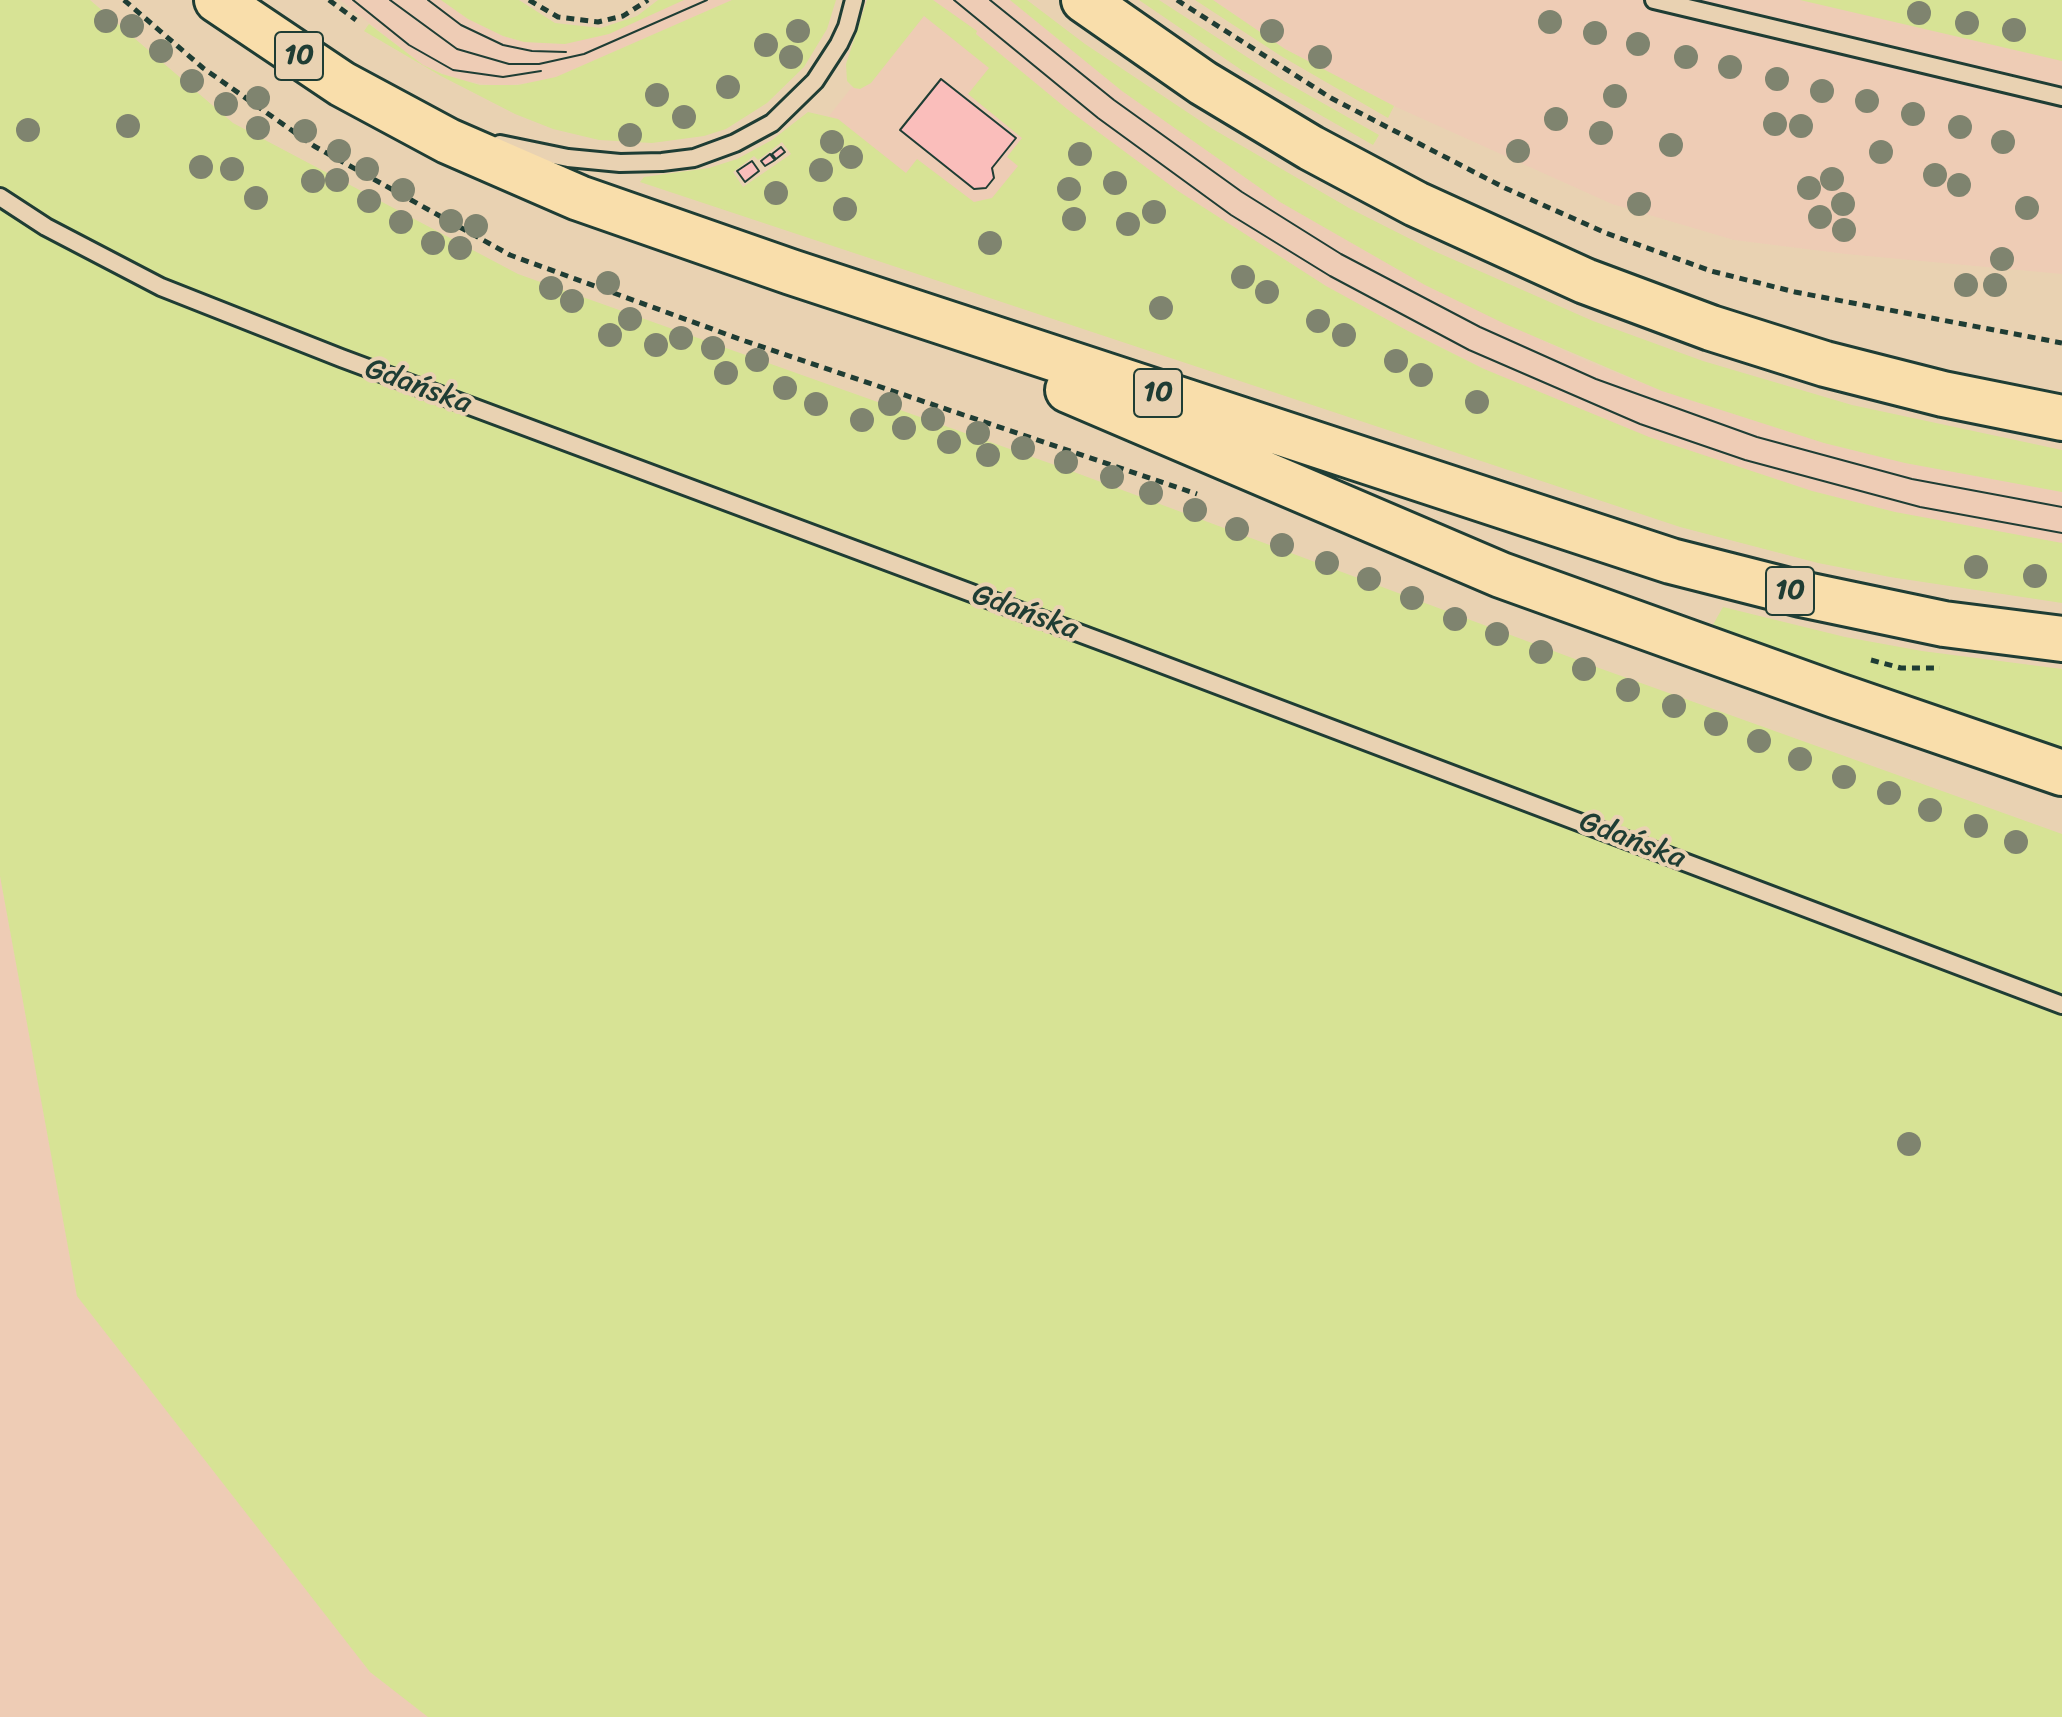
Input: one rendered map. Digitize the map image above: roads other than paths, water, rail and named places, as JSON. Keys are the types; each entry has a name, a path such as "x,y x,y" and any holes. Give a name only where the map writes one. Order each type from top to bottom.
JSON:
{"main road":[{"name":"10","path":"217,0 342,84 448,141 579,198 791,272 1671,561 1801,594 1944,624 2062,639"},
{"path":"1084,0 1203,83 1311,148 1416,204 1585,281 1711,328 1825,364 1957,397 2062,418"},
{"path":"791,272 1501,575 2062,773"}],"lane":[{"path":"384,106 469,137 568,158 620,163 694,158 753,134 772,123 803,95 839,44 854,0"},
{"path":"1654,0 2062,97"},
{"name":"Gdańska","path":"0,197 46,227 161,287 341,358 2062,1005"}],"tram line":[{"path":"353,0 409,45 453,70 503,77 541,71"},
{"path":"390,0 457,49 509,64 539,64 584,54 707,0"},
{"path":"428,0 461,25 503,45 532,51 566,52"},
{"path":"954,0 1098,118 1231,215 1330,276 1469,350 1640,424 1745,460 1920,507 2062,533"},
{"path":"990,0 1114,100 1242,192 1341,254 1480,327 1596,379 1757,437 1912,479 2062,507"}]}
